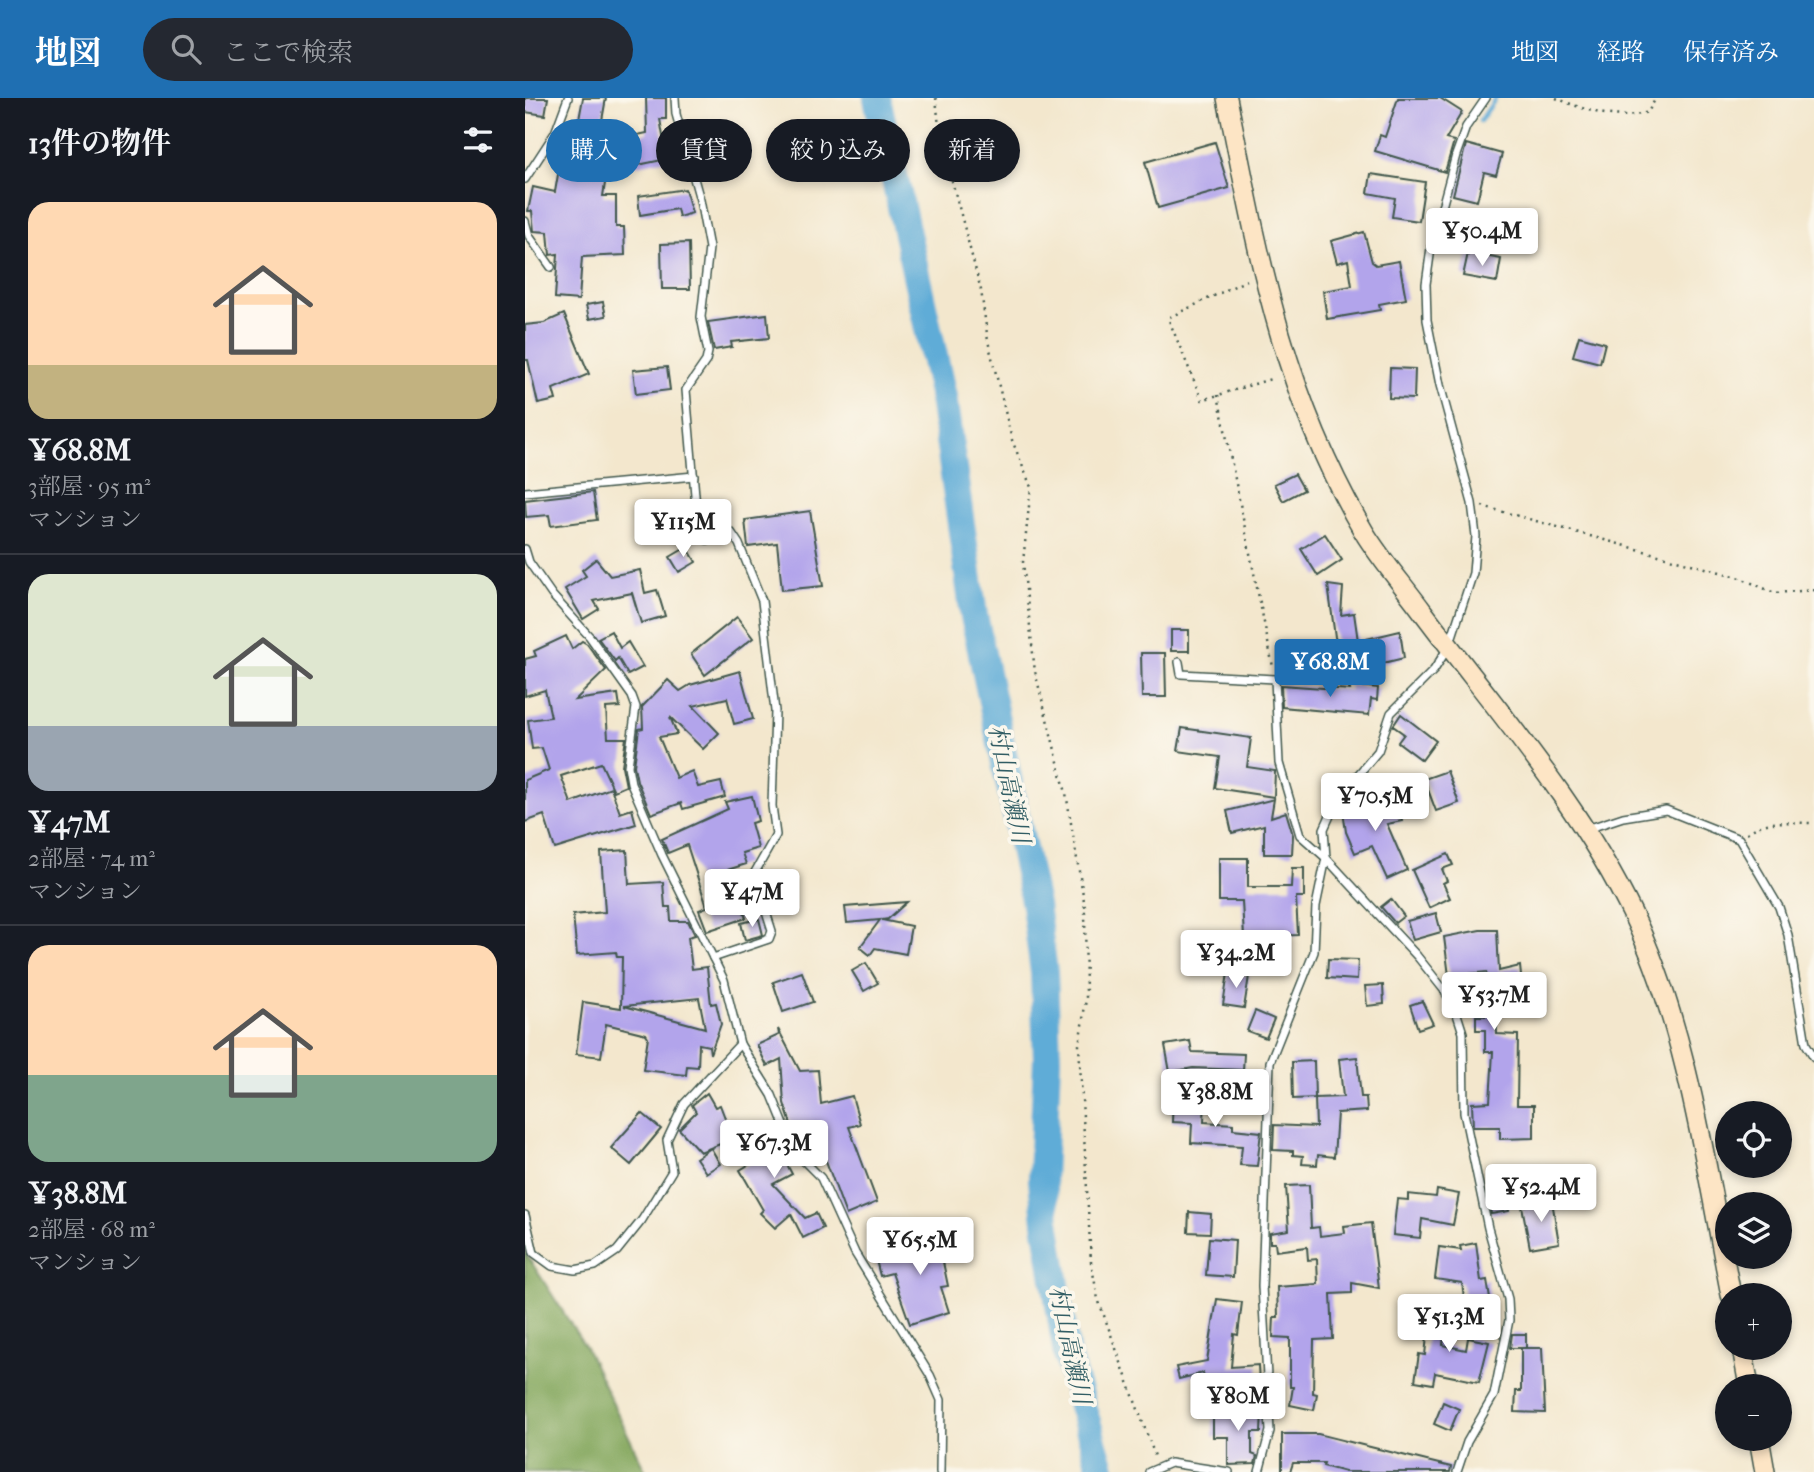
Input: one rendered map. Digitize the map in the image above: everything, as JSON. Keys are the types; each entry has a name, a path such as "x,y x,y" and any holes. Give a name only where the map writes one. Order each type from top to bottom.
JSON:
{"street":[{"path":"1227,98 1262,272 1291,373 1328,464 1366,535 1587,829 1636,920 1660,982 1690,1094 1729,1283"},
{"path":"1761,1451 1765,1472"}],"lane":[{"path":"525,179 555,133 568,98"},
{"path":"675,98 676,114 700,200 709,248 701,317 708,352 706,361 686,390 698,530 707,540 731,532 762,601 775,710 772,806 776,835 754,874 772,931 769,939 713,958"},
{"path":"1259,1472 1270,1431 1262,1286 1270,1062 1314,952 1315,906 1326,858 1324,829 1337,800 1377,751 1391,713 1434,670 1449,646 1472,573 1476,536 1472,503 1427,320 1426,284 1431,248 1456,155 1466,127 1486,98"},
{"path":"525,221 529,236 551,267"},
{"path":"525,492 694,476"},
{"path":"525,550 529,562 551,595 590,637 632,696 636,707 628,766 631,783 724,981 740,1044 772,1095 791,1142 803,1160 821,1178 855,1253 930,1375 941,1399 940,1472"},
{"path":"1179,662 1181,674 1275,679 1279,763 1300,835 1326,858 1444,990 1456,1011 1463,1033 1464,1113 1488,1228 1508,1299 1509,1320 1494,1395 1467,1442 1457,1472"},
{"path":"1587,829 1623,817 1666,810 1739,839 1779,907 1788,935 1806,1044 1814,1057"},
{"path":"525,1215 534,1252 552,1266 575,1270 595,1266 617,1251 642,1220 671,1171 667,1140 684,1104 740,1044"},
{"path":"1149,1472 1159,1467 1182,1463 1229,1472"}],"path":[{"path":"936,98 940,136 981,290 988,341 1012,440 1031,487 1023,562 1035,672 1066,793 1085,907 1086,999 1079,1045 1091,1262 1101,1311 1159,1467"},
{"path":"1556,98 1604,116 1632,117 1648,113 1656,98"},
{"path":"1262,272 1168,318 1202,400 1291,373"},
{"path":"1218,395 1275,679"},
{"path":"1472,503 1738,577 1775,593 1814,590"},
{"path":"1739,839 1759,825 1782,821 1814,823"}],"green space":[{"path":"525,1252 586,1348 646,1472 525,1472"}],"building":[{"path":"525,98 548,98 545,115 525,112"},
{"path":"583,98 606,98 602,119 579,119"},
{"path":"646,98 666,98 666,119 656,119 656,161 642,164 642,134 647,133"},
{"path":"1398,98 1440,98 1462,112 1446,139 1454,141 1445,172 1375,151 1380,135 1385,137"},
{"path":"1215,142 1229,188 1158,208 1145,162"},
{"path":"1466,144 1502,154 1496,175 1484,172 1477,201 1453,195"},
{"path":"1371,174 1425,182 1419,221 1392,217 1395,198 1368,193"},
{"path":"557,182 605,182 603,196 616,196 616,227 624,227 625,255 582,257 579,300 555,298 558,254 550,255 548,232 534,231 532,211 528,211 533,187 555,192"},
{"path":"685,189 692,213 679,217 677,209 640,215 638,196"},
{"path":"1444,227 1473,233 1470,251 1440,245"},
{"path":"1364,232 1372,262 1376,265 1399,261 1406,299 1379,304 1380,310 1327,319 1323,291 1352,286 1348,260 1337,263 1331,241"},
{"path":"689,243 690,289 662,289 661,244"},
{"path":"1468,253 1501,259 1497,282 1463,276"},
{"path":"603,302 606,316 589,319 586,305"},
{"path":"564,314 589,374 553,389 556,400 538,404 528,360 525,360 525,325 544,323"},
{"path":"767,314 769,338 731,342 732,347 714,350 708,322"},
{"path":"1579,336 1605,343 1600,363 1573,356"},
{"path":"667,367 670,390 636,394 633,370"},
{"path":"1390,368 1415,369 1414,399 1389,398"},
{"path":"1295,474 1304,490 1283,501 1274,484"},
{"path":"593,492 597,520 551,526 549,515 526,517 525,500"},
{"path":"810,511 823,586 782,590 777,543 748,547 745,520"},
{"path":"1325,534 1342,560 1318,576 1301,549"},
{"path":"687,547 696,562 679,572 670,557"},
{"path":"596,559 610,576 640,570 645,593 657,590 665,616 641,623 632,593 594,601 599,609 583,619 565,589 586,576 582,570"},
{"path":"1328,585 1343,587 1341,615 1354,613 1358,641 1400,631 1404,658 1346,672 1335,637"},
{"path":"737,617 753,638 705,675 691,654"},
{"path":"1171,630 1189,630 1189,651 1171,651"},
{"path":"611,631 620,648 628,642 643,667 628,675 618,658 615,661 598,638"},
{"path":"566,636 572,649 582,641 587,644 606,670 575,700 618,694 620,707 606,708 608,738 626,738 622,766 626,786 614,791 601,763 561,776 571,803 611,788 620,813 632,809 636,824 555,849 544,815 525,822 525,780 549,770 542,748 532,749 528,720 551,717 545,690 525,696 525,659 536,656 534,651"},
{"path":"1141,653 1165,653 1166,697 1142,697"},
{"path":"740,671 753,719 734,724 727,698 693,706 719,733 703,749 670,717 677,734 659,737 676,778 692,771 698,787 721,782 725,797 683,809 681,803 651,814 637,781 634,766 639,729 643,728 642,707 668,680 680,691 690,685"},
{"path":"1281,685 1350,690 1349,685 1378,688 1377,700 1371,699 1369,715 1282,707"},
{"path":"1401,714 1436,741 1422,760 1398,742 1404,734 1393,726"},
{"path":"1182,728 1251,738 1247,767 1275,771 1274,797 1215,788 1220,757 1178,751"},
{"path":"1447,771 1459,803 1436,811 1424,779"},
{"path":"752,796 758,821 751,823 758,848 742,853 746,864 721,872 729,898 739,895 746,918 707,931 699,910 707,907 687,845 668,853 662,839 728,809 725,802"},
{"path":"1274,799 1271,817 1286,812 1293,835 1292,854 1264,854 1264,825 1232,833 1227,811"},
{"path":"1355,799 1356,808 1399,802 1402,821 1387,824 1407,870 1387,879 1372,846 1355,853 1346,832 1342,804"},
{"path":"627,850 629,884 663,882 665,907 670,907 671,921 688,921 695,935 688,937 692,969 707,967 711,1004 716,1003 721,1024 710,1054 709,1046 699,1044 698,1067 687,1066 686,1075 643,1070 648,1037 646,1034 606,1024 601,1057 576,1054 583,1002 621,1008 622,957 617,957 616,952 577,955 573,915 605,912 601,852","holes":["699,998 705,1028 624,1006"]},
{"path":"1448,854 1453,865 1442,869 1447,881 1443,883 1450,898 1429,908 1412,870"},
{"path":"1219,858 1248,858 1248,887 1291,887 1292,868 1304,868 1304,897 1296,897 1298,935 1244,937 1242,901 1219,901"},
{"path":"1391,899 1404,916 1395,923 1381,907"},
{"path":"907,902 888,919 882,920 911,926 906,954 875,948 870,955 860,947 880,920 847,923 845,907"},
{"path":"1436,913 1441,932 1413,940 1407,921"},
{"path":"759,919 763,935 745,940 741,923"},
{"path":"1480,930 1497,930 1499,971 1520,966 1523,996 1513,998 1514,1005 1496,1009 1497,1034 1518,1035 1517,1105 1534,1105 1534,1138 1500,1139 1500,1127 1473,1127 1472,1103 1490,1102 1493,1052 1485,1052 1485,1030 1476,1030 1476,1016 1485,1016 1486,999 1492,998 1486,972 1449,976 1444,937"},
{"path":"1328,959 1358,960 1357,980 1327,978"},
{"path":"866,963 878,983 864,991 852,971"},
{"path":"802,972 813,1002 783,1012 773,982"},
{"path":"1228,973 1249,976 1244,1008 1223,1005"},
{"path":"1383,985 1384,1004 1367,1006 1365,986"},
{"path":"1422,1001 1433,1024 1418,1029 1410,1005"},
{"path":"1255,1011 1274,1019 1266,1038 1247,1031"},
{"path":"778,1029 800,1071 818,1070 821,1104 852,1096 860,1124 849,1127 877,1202 846,1215 819,1142 803,1149 796,1139 784,1103 781,1059 767,1066 757,1045 779,1035"},
{"path":"1190,1041 1192,1052 1244,1054 1243,1070 1193,1068 1170,1072 1165,1045"},
{"path":"1357,1057 1361,1097 1366,1097 1367,1111 1337,1113 1334,1157 1318,1155 1317,1165 1302,1164 1303,1156 1293,1155 1293,1151 1273,1150 1274,1125 1316,1127 1315,1098 1343,1097 1339,1059"},
{"path":"1314,1061 1315,1098 1293,1099 1292,1062"},
{"path":"1245,1075 1260,1076 1259,1098 1243,1097"},
{"path":"707,1093 715,1107 720,1105 733,1139 700,1152 679,1129 696,1112 692,1105"},
{"path":"1173,1096 1205,1098 1204,1122 1233,1124 1233,1129 1261,1132 1257,1166 1240,1165 1242,1146 1191,1143 1192,1123 1172,1122"},
{"path":"642,1113 661,1129 631,1165 611,1148"},
{"path":"778,1126 791,1154 783,1157 792,1174 773,1184 805,1218 816,1213 823,1228 803,1238 791,1214 775,1228 760,1213 763,1210 740,1170 753,1162 747,1132"},
{"path":"711,1148 720,1164 706,1173 696,1158"},
{"path":"1309,1185 1311,1228 1319,1227 1320,1236 1345,1233 1344,1226 1371,1223 1379,1288 1352,1283 1352,1293 1331,1294 1333,1339 1314,1340 1313,1393 1317,1394 1314,1410 1290,1405 1293,1387 1290,1387 1290,1338 1273,1337 1274,1317 1278,1317 1277,1287 1318,1284 1317,1259 1308,1260 1307,1247 1276,1251 1275,1243 1270,1243 1270,1233 1289,1230 1286,1186"},
{"path":"1437,1190 1459,1194 1453,1225 1422,1219 1420,1238 1393,1235 1397,1199 1408,1200 1408,1194 1436,1197"},
{"path":"1507,1195 1509,1211 1491,1214 1488,1198"},
{"path":"1552,1201 1559,1243 1530,1248 1522,1206"},
{"path":"1189,1212 1211,1214 1210,1233 1188,1232"},
{"path":"953,1238 957,1259 943,1262 948,1286 941,1287 949,1312 910,1324 892,1273 880,1276 875,1256"},
{"path":"1209,1238 1235,1240 1233,1277 1206,1275"},
{"path":"1476,1243 1481,1281 1487,1280 1490,1299 1465,1304 1462,1283 1435,1279 1439,1247 1461,1250 1460,1246"},
{"path":"1217,1299 1242,1302 1238,1335 1234,1334 1231,1367 1258,1365 1259,1383 1234,1385 1236,1390 1209,1396 1203,1373 1179,1379 1176,1367 1207,1361"},
{"path":"1430,1308 1447,1310 1443,1345 1466,1350 1468,1338 1489,1342 1479,1382 1435,1373 1433,1384 1415,1381 1419,1354 1425,1355"},
{"path":"1512,1334 1526,1334 1526,1348 1542,1348 1545,1413 1515,1412 1516,1391 1521,1391 1521,1348 1510,1348"},
{"path":"1443,1402 1459,1409 1450,1431 1434,1424"},
{"path":"1213,1409 1262,1411 1261,1432 1252,1432 1252,1454 1257,1456 1255,1464 1228,1465 1228,1437 1213,1437"},
{"path":"1282,1434 1318,1434 1451,1467 1450,1472 1345,1472 1323,1466 1324,1463 1293,1463 1290,1472 1282,1472"}],"waterway":[{"name":"村山高瀬川","path":"877,98 943,397 974,616 1035,905 1044,972 1047,1059 1042,1179 1046,1222 1067,1355 1102,1472"},
{"path":"1480,121 1496,98"}]}
